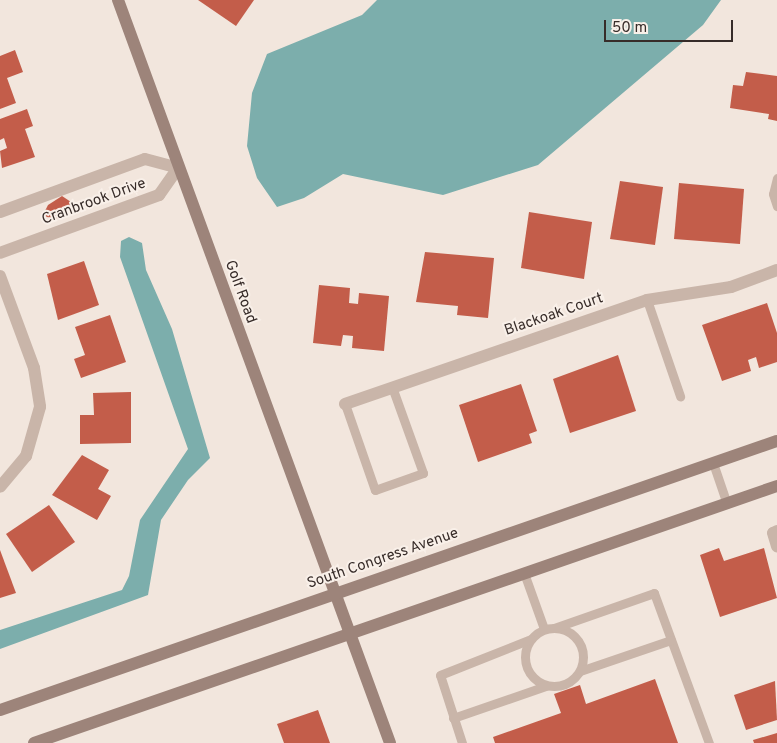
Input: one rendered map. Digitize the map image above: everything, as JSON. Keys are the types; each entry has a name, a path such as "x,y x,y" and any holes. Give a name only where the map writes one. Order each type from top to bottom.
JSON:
{"main road":[{"name":"Golf Road","path":"118,0 333,594 390,743"},
{"name":"South Congress Avenue","path":"0,710 777,441"},
{"path":"34,743 777,486"}],"street":[{"name":"Cranbrook Drive","path":"0,212 146,159 178,168 159,196 0,253"},
{"name":"Blackoak Court","path":"344,404 646,300 732,286 777,270"},
{"path":"0,276 4,302 34,368 40,407 26,456 0,487"},
{"path":"777,531 772,533 777,546"}],"lane":[{"path":"777,178 773,194 777,206"},
{"path":"646,300 680,396"},
{"path":"344,404 375,490 423,473 392,387"},
{"path":"713,463 726,504"},
{"path":"524,573 544,629"},
{"path":"462,743 440,675 531,639 544,629 554,628 654,593 709,743"},
{"path":"554,628 568,631 581,644 580,671"},
{"path":"531,639 525,662 534,679 546,686"},
{"path":"453,718 546,686 568,683 580,671 671,640"}],"water":[{"path":"377,0 721,0 703,25 538,165 443,195 343,174 304,198 277,207 257,178 247,146 252,93 267,54 362,15"},
{"path":"129,237 142,243 146,270 172,329 210,458 188,480 161,520 148,595 0,649 0,630 122,590 129,576 140,520 188,449 120,257 121,241"}],"building":[{"path":"198,0 254,0 236,26"},
{"path":"15,50 23,72 7,78 16,103 0,109 0,56"},
{"path":"746,72 777,76 777,121 768,119 769,114 730,108 733,85 743,86"},
{"path":"27,109 33,126 25,129 35,157 2,168 0,151 7,148 4,138 0,140 0,119"},
{"path":"620,181 663,187 655,245 610,239"},
{"path":"679,183 744,189 740,244 674,239"},
{"path":"62,196 74,204 69,214 54,220 43,215 48,205"},
{"path":"529,212 592,222 584,279 521,268"},
{"path":"425,252 494,258 488,318 457,315 458,306 416,302"},
{"path":"84,261 99,305 58,320 47,274"},
{"path":"319,285 350,288 349,303 358,304 359,293 389,296 384,351 352,348 353,336 343,335 341,346 313,343"},
{"path":"767,303 777,333 777,362 759,368 756,357 748,360 751,371 722,381 702,325"},
{"path":"110,315 126,362 81,378 74,359 85,355 75,327"},
{"path":"618,355 636,411 570,433 553,379"},
{"path":"521,384 537,431 529,434 532,443 478,462 459,405"},
{"path":"131,392 131,443 80,444 80,415 94,415 93,393"},
{"path":"82,455 109,470 98,489 111,496 97,520 52,495"},
{"path":"49,505 75,542 32,572 6,534"},
{"path":"719,548 724,561 764,548 777,598 720,617 700,555"},
{"path":"0,550 16,593 0,598"},
{"path":"655,679 678,743 495,743 493,737 561,713 554,694 580,685 586,704"},
{"path":"775,681 777,720 746,730 734,695"},
{"path":"318,710 330,743 284,743 277,724"},
{"path":"777,733 777,743 754,743 753,740"}]}
